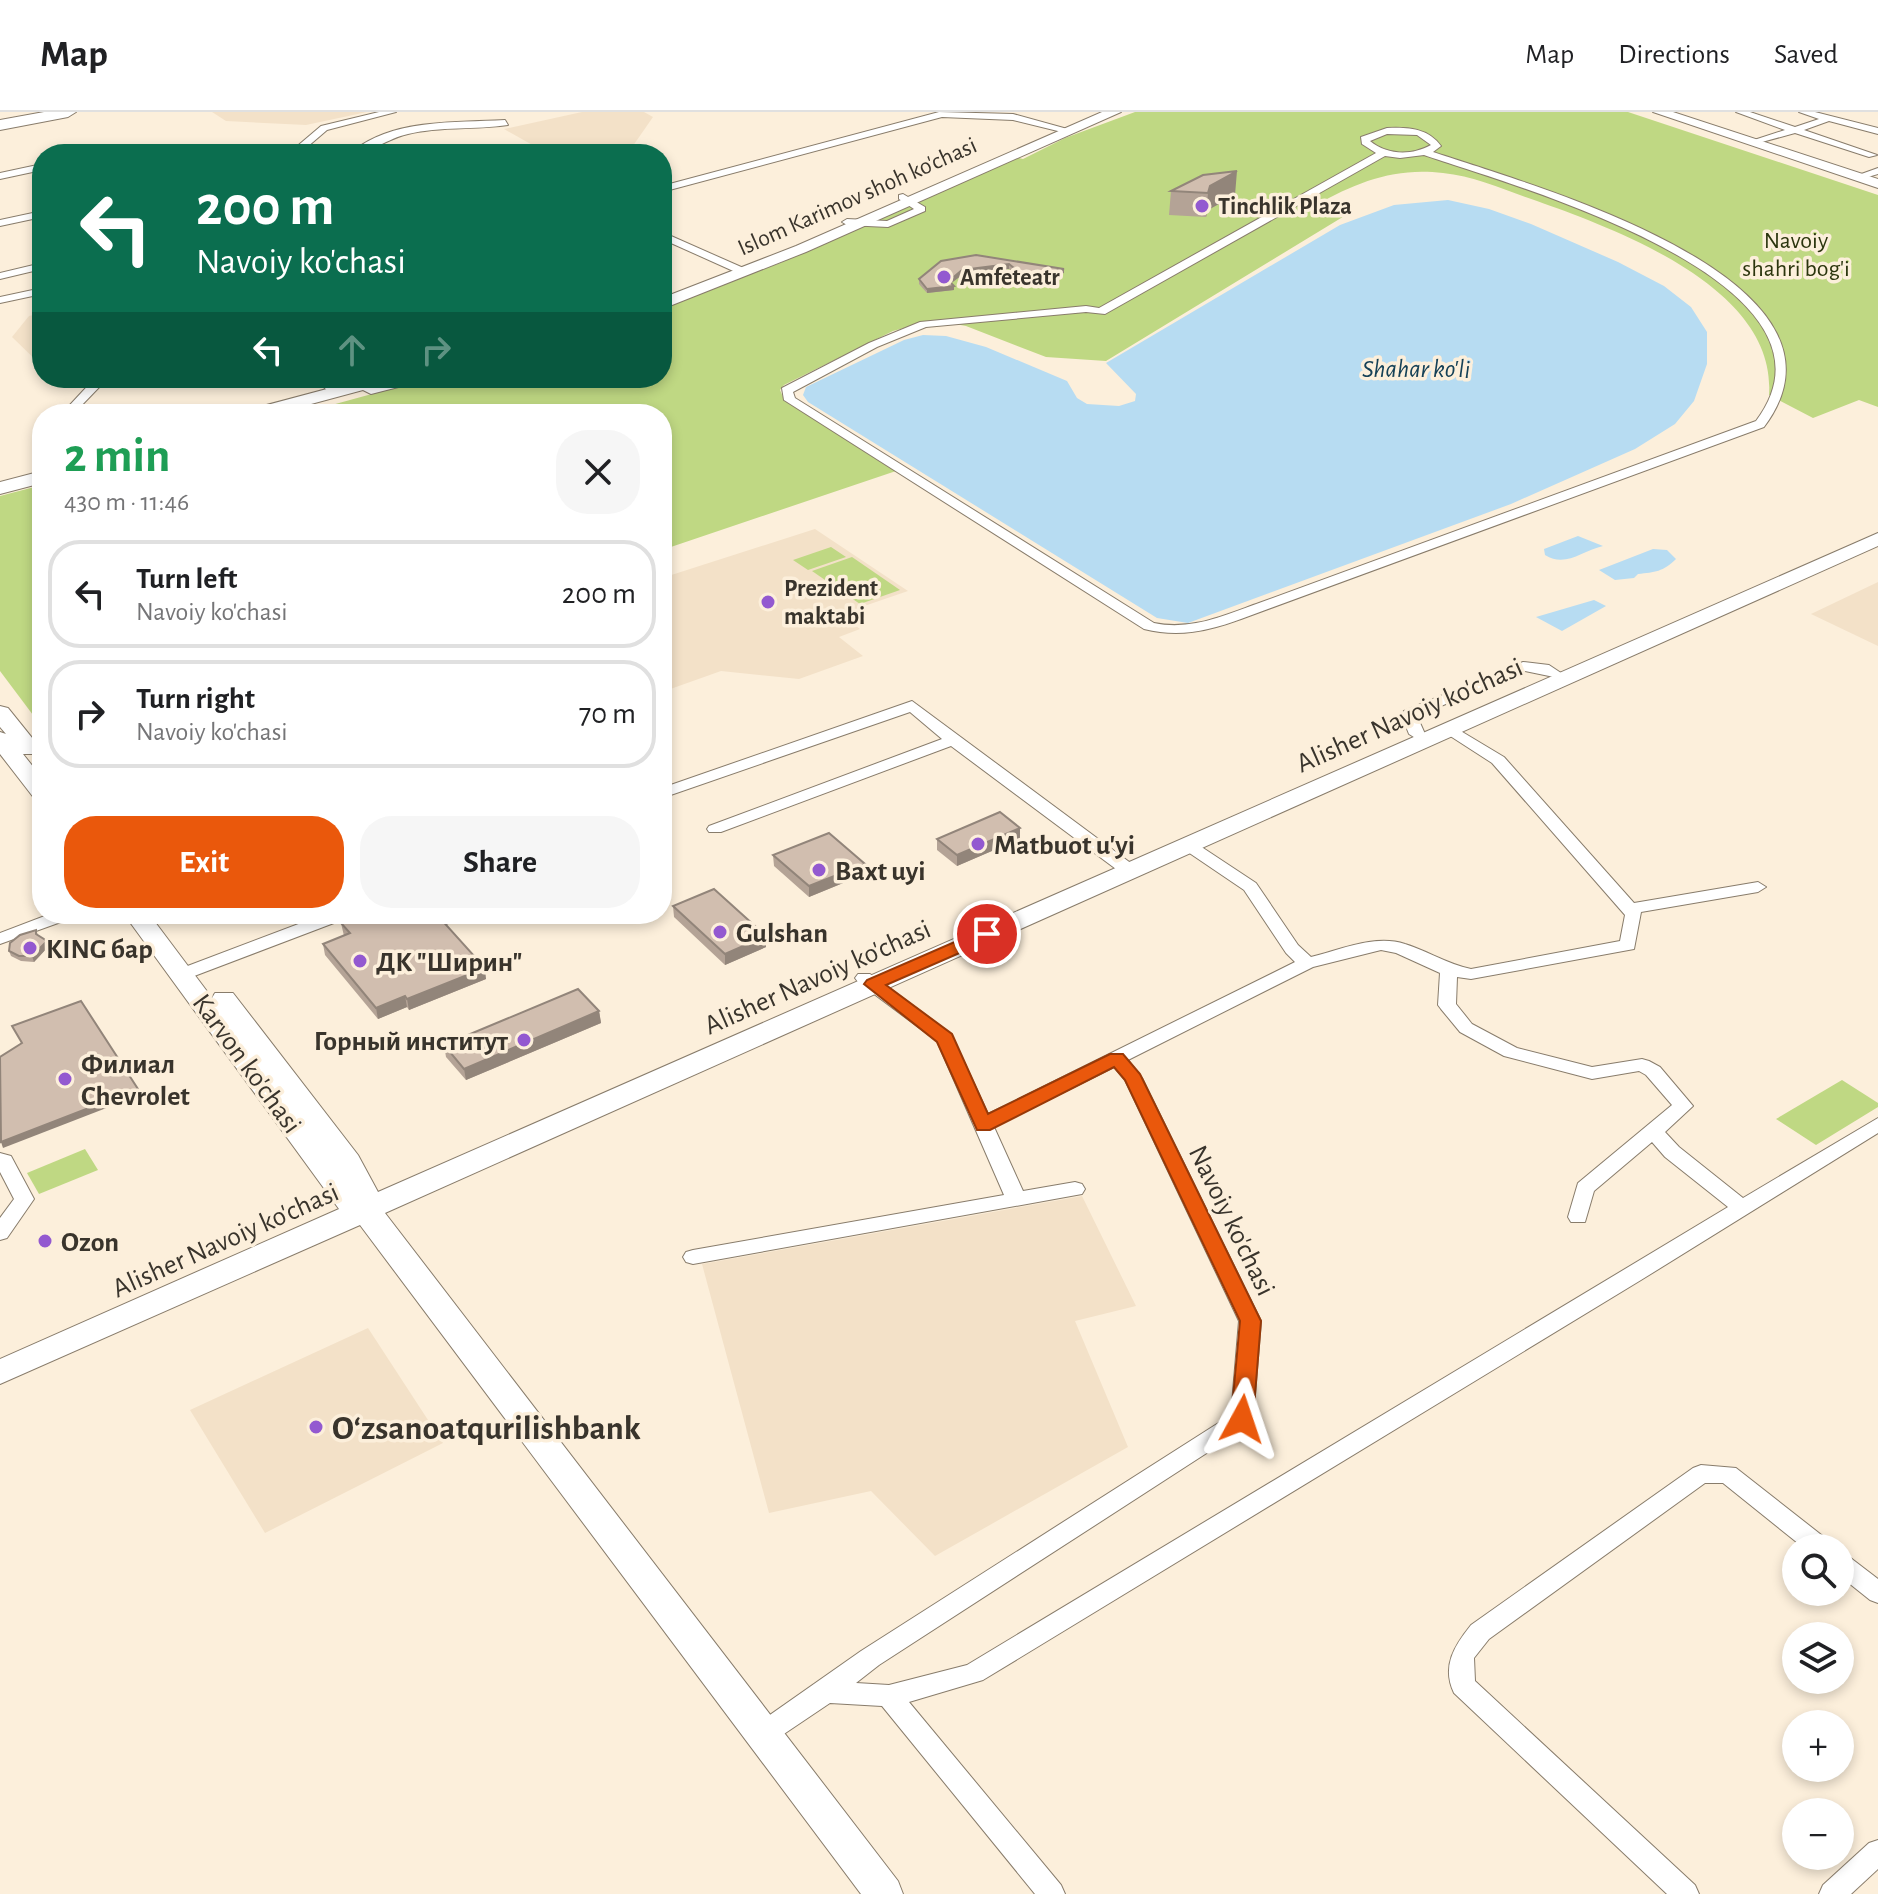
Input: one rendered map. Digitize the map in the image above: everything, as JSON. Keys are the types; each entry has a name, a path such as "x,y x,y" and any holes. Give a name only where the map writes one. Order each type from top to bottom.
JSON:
{"main road":[{"path":"0,123 47,112"},
{"path":"0,123 68,112"},
{"name":"Islom Karimov shoh ko'chasi","path":"672,300 1100,112"},
{"name":"Islom Karimov shoh ko'chasi","path":"1062,128 1114,112"},
{"path":"1671,113 1871,178"},
{"name":"Islom Karimov shoh ko'chasi","path":"672,295 740,271"},
{"path":"291,404 350,388"},
{"path":"316,404 375,388"},
{"path":"0,480 32,472"},
{"path":"0,488 32,480"},
{"name":"Alisher Navoiy ko'chasi","path":"0,1372 869,981 1668,627 1878,529"},
{"name":"Alisher Navoiy ko'chasi","path":"1668,627 1878,539"},
{"name":"Alisher Navoiy ko'chasi","path":"1126,867 1188,845 1554,673 1610,653"},
{"path":"0,713 32,752"},
{"path":"0,739 32,780"},
{"name":"Karvon ko'chasi","path":"146,924 191,971 364,1208 884,1894"},
{"path":"165,924 191,971"},
{"name":"Alisher Navoiy ko'chasi","path":"0,1360 364,1208"}],"street":[{"path":"305,144 324,128 391,112"},
{"path":"1741,112 1872,155"},
{"path":"1804,112 1878,131"},
{"path":"1841,120 1864,112"},
{"path":"672,186 942,113 1013,117 1062,128"},
{"path":"1757,142 1827,119"},
{"path":"373,144 386,137 423,129 505,123"},
{"path":"1383,153 1101,312 1086,309 924,324 873,345 786,391 790,400 853,441 1149,626 1167,632 1193,629 1264,606 1760,424 1771,410 1782,388 1783,366 1765,320 1733,286 1665,242 1601,215 1425,152 1383,153 1368,147 1366,137 1387,131 1423,135 1435,142 1436,146 1425,152"},
{"path":"0,176 32,169"},
{"path":"0,223 32,216"},
{"path":"672,240 740,271"},
{"path":"0,276 32,268"},
{"path":"0,300 32,293"},
{"path":"77,404 92,388"},
{"path":"331,388 335,392"},
{"path":"672,789 912,706 953,740 1126,867"},
{"path":"983,1125 1307,963 1381,945 1400,948 1449,970 1471,974 1628,945 1634,914 1498,760 1433,732"},
{"path":"715,829 953,740"},
{"path":"672,776 729,755 762,749 777,751"},
{"path":"1188,845 1250,887 1292,949 1307,963"},
{"path":"1629,909 1758,887"},
{"path":"0,939 40,924"},
{"path":"191,971 315,924"},
{"path":"1449,970 1447,1005 1466,1028 1511,1052 1592,1073 1642,1065 1653,1071 1683,1106 1585,1188 1578,1217"},
{"path":"869,981 945,1038 1016,1199"},
{"name":"Navoiy ko'chasi","path":"826,1692 870,1658 1242,1419 1250,1321 1133,1078 1117,1058"},
{"path":"763,1734 826,1692 889,1696 974,1673 1878,1124"},
{"path":"1652,1130 1672,1152 1742,1208"},
{"path":"0,1160 4,1161 24,1199 0,1233"},
{"path":"693,1257 1075,1189"},
{"path":"1686,1894 1463,1685 1462,1655 1480,1632 1701,1474 1728,1474 1803,1534"},
{"path":"1854,1574 1878,1593"},
{"path":"889,1696 1052,1894"},
{"path":"1832,1894 1878,1852"}],"shaded area":[{"path":"212,112 367,112 306,125 226,121"},
{"path":"582,112 644,112 653,117 634,144 531,144 504,129"},
{"path":"32,315 32,356 12,337"},
{"name":"Prezident maktabi","path":"815,529 908,591 841,614 860,629 839,637 863,656 799,679 721,671 672,688 672,575"},
{"path":"1878,582 1878,646 1811,614"},
{"path":"1082,1196 1136,1306 1075,1321 1128,1447 935,1556 871,1491 769,1513 702,1264"},
{"name":"Oʻzsanoatqurilishbank","path":"368,1328 443,1443 265,1533 190,1410"}],"green space":[{"name":"Navoiy shahri bog'i","path":"1135,112 1628,112 1878,195 1878,407 1859,400 1813,418 1769,395 1765,357 1748,324 1720,294 1686,269 1609,228 1571,213 1479,181 1425,172 1377,178 1346,189 1316,205 1346,215 1106,361 1046,357 966,326 934,320 893,331 784,385 780,390 783,397 896,471 672,547 672,404 335,404 394,388 672,388 672,304 780,263 1011,156 1023,159 1065,138"},
{"path":"32,488 32,714 0,671 0,496"},
{"path":"831,547 846,557 808,570 793,560"},
{"path":"852,557 900,590 860,604 812,571"},
{"path":"1842,1080 1878,1103 1878,1107 1816,1145 1776,1119"},
{"path":"85,1149 98,1170 39,1194 27,1173"}],"water":[{"name":"Shahar ko'li","path":"1448,200 1489,209 1531,224 1618,262 1664,286 1691,307 1707,332 1707,364 1694,401 1675,424 1635,449 1511,504 1188,623 1157,618 808,402 803,395 806,387 904,340 923,335 946,336 986,347 1067,381 1077,398 1087,404 1119,406 1135,401 1136,394 1106,363 1340,225 1394,205"},
{"path":"1578,536 1603,546 1567,559 1553,559 1545,555 1544,549"},
{"path":"1653,549 1667,550 1676,559 1663,569 1638,574 1634,578 1615,580 1599,570"},
{"path":"1594,600 1606,606 1562,631 1536,617"}],"building":[{"path":"1237,171 1210,186 1208,193 1171,191 1203,175"},
{"name":"Amfeteatr","path":"976,255 1064,269 1025,277 1009,264 962,270 949,281 954,286 927,289 919,279 941,261"},
{"path":"1000,812 1020,828 957,855 937,839"},
{"name":"Baxt uyi","path":"829,833 865,864 809,886 773,855"},
{"name":"Gulshan","path":"714,889 766,936 725,954 673,906"},
{"name":"ДК \"Ширин\"","path":"342,924 445,924 485,968 376,1008 323,944 350,933"},
{"name":"KING бар","path":"36,930 36,934 47,941 32,956 19,956 9,951 10,943 20,935"},
{"path":"578,989 599,1011 464,1069 444,1045"},
{"name":"Филиал Chevrolet","path":"81,1001 138,1089 1,1142 0,1057 22,1043 12,1026"}],"place":[{"name":"Tinchlik Plaza","path":"1202,206"},
{"name":"Amfeteatr","path":"944,277"},
{"name":"Prezident maktabi","path":"768,602"},
{"name":"Matbuot u'yi","path":"978,844"},
{"name":"Baxt uyi","path":"819,870"},
{"name":"Gulshan","path":"720,932"},
{"name":"KING бар","path":"30,948"},
{"name":"ДК \"Ширин\"","path":"360,961"},
{"name":"Горный институт","path":"524,1040"},
{"name":"Филиал Chevrolet","path":"65,1079"},
{"name":"Ozon","path":"45,1241"},
{"name":"Oʻzsanoatqurilishbank","path":"316,1427"}],"route":[{"path":"987,934 873,984 945,1038 983,1125 1117,1058 1133,1078 1250,1321 1242,1419"}]}
